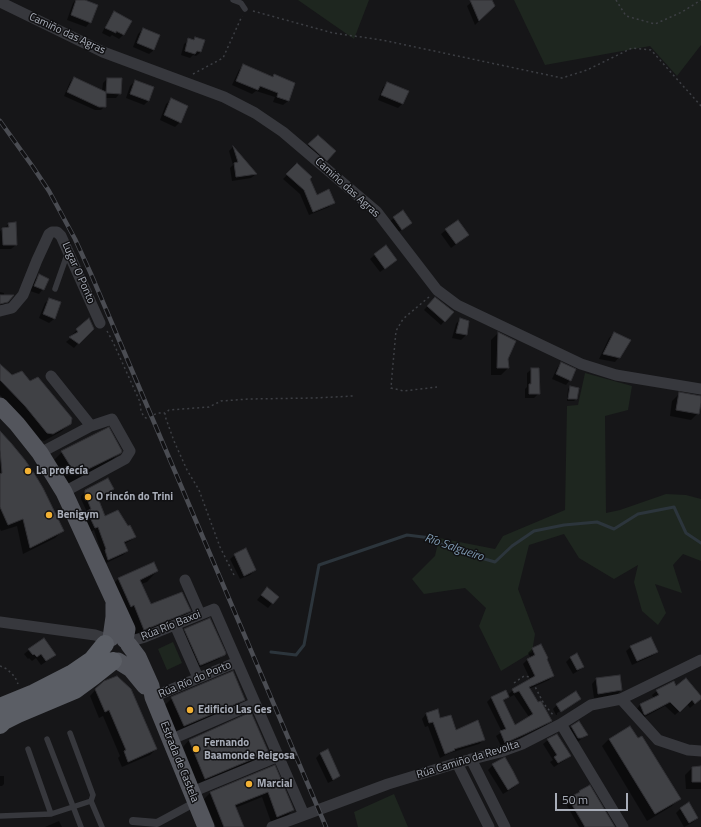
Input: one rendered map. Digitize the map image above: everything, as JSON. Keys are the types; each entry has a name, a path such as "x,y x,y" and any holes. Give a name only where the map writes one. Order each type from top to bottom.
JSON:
{"highway":[{"path":"0,707 34,693 73,673 117,642"},
{"path":"0,725 4,721 18,714 75,690 115,661"}],"main road":[{"path":"0,406 17,424 40,453 64,492 127,629 117,642 104,648 106,656 131,669 152,691"},
{"path":"115,661 126,658 129,650 117,642"},
{"path":"117,642 138,657 152,691"},
{"name":"Estrada de Castela","path":"152,691 170,740 206,827"}],"street":[{"name":"Camiño das Agras","path":"0,2 103,52 224,97 255,113 282,132 377,212 437,290 457,306 581,364 616,376 701,389"},
{"name":"Lugar O Ponto","path":"0,311 12,308 23,295 49,234 52,232 57,232 61,236 100,323"},
{"path":"51,376 90,426"},
{"path":"40,453 90,426 112,419 130,451 125,459 64,492"},
{"path":"185,580 200,614"},
{"name":"Rúa Río Baxoi","path":"117,642 145,637 214,609 237,658"},
{"path":"0,622 95,635 117,642"},
{"path":"175,625 196,673"},
{"path":"152,691 237,658 304,815"},
{"name":"Rúa Río do Porto","path":"152,691 237,658"},
{"name":"Rúa Camiño da Revolta","path":"272,827 388,784 471,759 500,752 522,744 560,724 591,705 621,699 701,660"},
{"path":"621,699 658,740 688,750 701,751"},
{"path":"170,740 255,703"},
{"path":"560,724 623,827"},
{"path":"133,821 157,823 194,797 279,756"},
{"path":"471,759 505,827"},
{"path":"457,763 488,827"}],"lane":[{"path":"233,0 241,2 245,9"},
{"path":"54,289 68,252"},
{"path":"70,733 93,794 91,801 102,827"},
{"path":"47,739 81,827"},
{"path":"28,749 51,814"},
{"path":"0,816 51,814 91,801"}],"path":[{"path":"616,0 626,16 655,24 682,12 701,0"},
{"path":"180,80 223,58 245,9 333,33 382,40 562,78 587,70 632,48 651,50 701,106"},
{"path":"437,290 403,319 396,331 391,388 404,391 437,387"},
{"path":"100,323 104,325 113,342 140,402 141,411 146,418 158,413 165,413 169,410 209,407 221,401 353,396"},
{"path":"165,413 174,441 199,490 220,547 234,575"},
{"path":"0,666 7,669 15,677 20,688"},
{"path":"514,683 524,676 530,677 544,704 560,724"}],"shaded area":[{"path":"298,0 369,0 354,39"},
{"path":"514,0 701,0 701,45 677,76 650,46 545,65"},
{"path":"585,373 632,386 628,410 605,416 606,513 620,510 666,494 686,495 701,499 701,561 683,554 673,565 682,593 655,584 666,613 658,625 642,611 634,582 638,565 614,579 579,558 564,534 529,545 518,589 535,634 532,652 501,671 479,626 486,608 465,588 424,594 412,579 435,556 439,538 495,549 503,536 565,510 567,406 578,405"},
{"path":"173,642 182,663 167,670 158,649"},
{"path":"394,794 408,827 358,827 354,812"}],"building":[{"path":"76,0 85,0 98,5 91,23 71,15"},
{"path":"470,0 492,0 495,6 479,21"},
{"path":"114,11 132,21 124,35 105,28"},
{"path":"143,28 160,35 154,50 137,43"},
{"path":"195,37 205,40 201,52 197,51 195,54 185,51 188,38 194,40"},
{"path":"243,64 273,77 274,74 295,83 289,101 277,97 278,93 260,86 258,90 236,81"},
{"path":"74,77 106,92 106,107 99,107 67,92"},
{"path":"107,78 122,78 121,94 106,93"},
{"path":"135,80 154,87 149,101 130,94"},
{"path":"387,82 409,91 403,104 381,95"},
{"path":"171,98 188,106 181,123 164,115"},
{"path":"318,135 336,151 327,161 308,144"},
{"path":"233,146 257,174 236,177 234,163 238,162"},
{"path":"297,163 312,177 310,179 317,195 329,189 335,203 313,212 304,190 286,174"},
{"path":"403,210 412,223 402,230 393,217"},
{"path":"458,220 469,235 456,244 445,229"},
{"path":"16,222 17,245 3,245 2,228 9,227 8,223"},
{"path":"386,245 397,260 385,269 374,254"},
{"path":"39,274 49,279 44,290 34,286"},
{"path":"0,295 14,295 8,302 0,304"},
{"path":"435,297 454,312 445,322 427,306"},
{"path":"49,298 61,302 55,319 43,314"},
{"path":"89,318 94,329 79,344 69,337 78,332 76,329"},
{"path":"460,318 469,321 467,335 456,333"},
{"path":"498,332 516,341 508,359 509,368 497,368"},
{"path":"614,332 631,340 620,358 603,354"},
{"path":"561,362 576,369 571,381 556,374"},
{"path":"0,364 12,375 22,371 30,381 38,377 72,418 71,424 53,434 47,433 25,406 0,380"},
{"path":"531,368 539,368 540,394 529,394 529,384 531,384"},
{"path":"570,386 579,388 577,399 568,399"},
{"path":"679,392 701,396 699,414 676,410"},
{"path":"109,427 122,451 121,453 76,475 61,451"},
{"path":"0,431 34,473 64,531 30,548 23,519 8,525 0,507 0,474 2,473"},
{"path":"108,478 114,489 98,498 105,516 118,510 128,526 130,525 136,537 124,542 128,551 108,560 106,549 98,527 95,528 87,511 91,509 85,494 85,490"},
{"path":"246,548 256,570 244,576 234,554"},
{"path":"154,562 158,571 140,580 151,604 182,592 191,611 144,630 134,605 131,607 118,578"},
{"path":"267,587 279,597 273,604 261,595"},
{"path":"210,618 226,653 225,655 200,665 184,629"},
{"path":"651,637 658,652 637,661 630,646"},
{"path":"44,638 56,655 46,661 41,654 37,657 28,649"},
{"path":"541,644 548,658 547,659 554,676 529,687 538,702 541,701 552,721 505,743 500,731 506,729 491,697 506,690 509,697 503,700 515,725 533,714 519,691 514,693 512,689 535,676 527,659 535,655 532,648"},
{"path":"577,653 584,667 577,670 570,657"},
{"path":"233,671 245,700 184,726 171,697"},
{"path":"620,675 622,690 598,694 596,678"},
{"path":"117,676 131,689 157,749 128,762 124,751 126,750 109,710 105,712 95,689 104,681"},
{"path":"686,678 701,696 701,699 695,704 692,700 680,712 670,702 645,715 644,714 640,704 659,695 656,690 674,681 676,686"},
{"path":"576,691 581,699 561,712 556,704"},
{"path":"438,709 440,718 451,715 456,730 478,720 485,740 454,749 455,750 445,754 433,722 429,723 426,713"},
{"path":"251,712 268,751 267,753 205,779 189,740"},
{"path":"579,721 588,735 581,738 578,738 571,726"},
{"path":"630,726 638,738 642,736 681,799 655,814 609,739"},
{"path":"557,734 571,756 558,763 554,757 557,755 547,739"},
{"path":"328,749 340,776 333,780 320,753"},
{"path":"505,757 519,783 508,790 492,764"},
{"path":"275,765 294,810 277,817 268,792 235,805 244,827 224,827 210,792"},
{"path":"701,766 701,782 692,782 692,767"},
{"path":"590,785 615,827 585,827 568,798"},
{"path":"689,802 698,818 689,823 680,808"}],"waterway":[{"name":"Río Salgueiro","path":"271,652 296,655 304,645 319,565 407,535 431,538 450,549 495,562 512,546 534,531 564,525 597,522 614,529 638,514 674,507 686,533 701,543"}],"railway":[{"path":"0,121 49,191 75,239 326,827"}],"place":[{"name":"La profecía","path":"28,471"},
{"name":"O rincón do Trini","path":"88,497"},
{"name":"Benigym","path":"49,515"},
{"name":"Edificio Las Ges","path":"190,710"},
{"name":"Fernando Baamonde Reigosa","path":"196,749"},
{"name":"Marcial","path":"249,784"}]}
